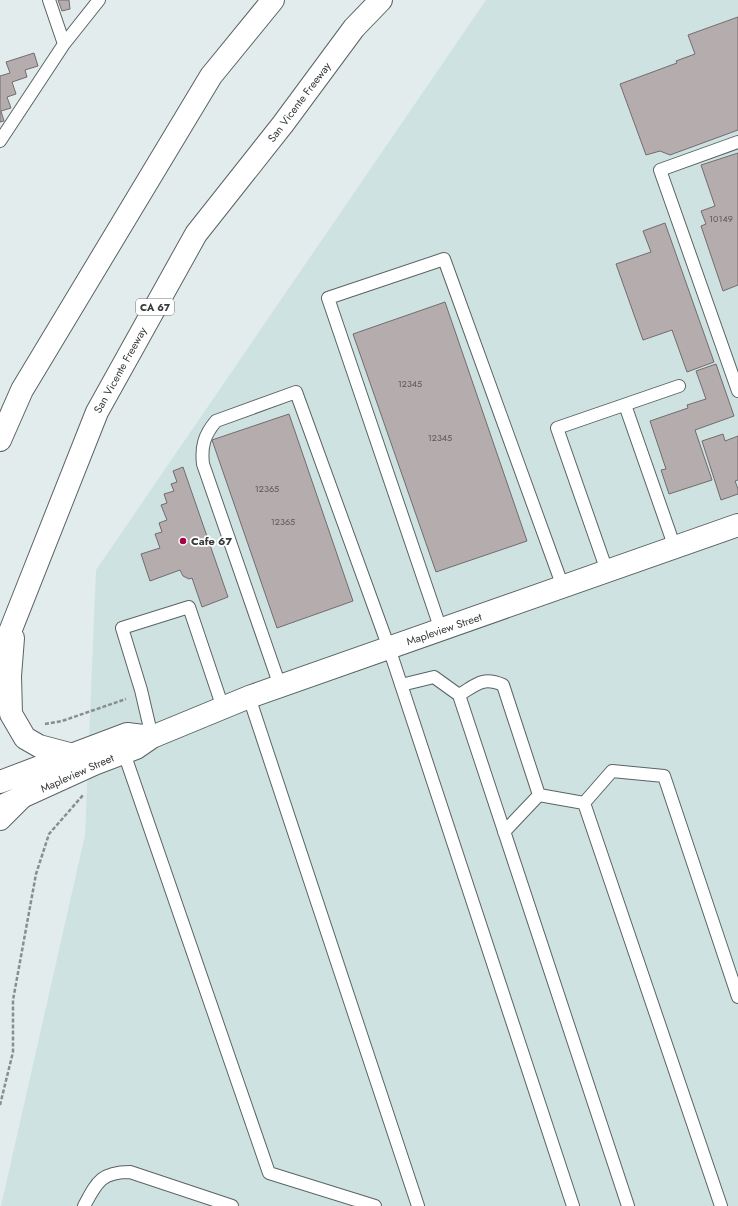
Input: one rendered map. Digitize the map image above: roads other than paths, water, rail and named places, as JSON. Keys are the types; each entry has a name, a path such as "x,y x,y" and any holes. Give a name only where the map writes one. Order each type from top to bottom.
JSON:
{"main road":[{"path":"0,440 22,390 211,76 273,0"},
{"name":"San Vicente Freeway","path":"0,657 97,412 196,234 283,124 354,28 381,0"},
{"name":"Mapleview Street","path":"0,807 94,764 136,748 152,737 249,697 738,525"},
{"path":"15,617 10,676 11,714 25,738 39,746 73,755"},
{"name":"Mapleview Street","path":"0,782 127,734 152,737"},
{"path":"0,819 22,797"}],"lane":[{"path":"49,0 64,44"},
{"path":"0,141 64,44 99,0"},
{"path":"738,142 660,170 738,391"},
{"path":"441,630 328,298 444,259 563,587"},
{"path":"607,571 557,428 678,386"},
{"path":"280,686 203,464 202,452 204,440 209,429 216,421 296,392 402,685 573,1206"},
{"path":"625,405 675,548"},
{"path":"152,737 142,694 122,628 189,607 223,708"},
{"path":"402,685 434,677 459,695 628,1206"},
{"path":"459,695 481,682 492,680 503,685 539,795"},
{"path":"249,697 418,1206"},
{"path":"124,753 269,1173 375,1206"},
{"path":"584,802 612,771 664,776 738,997"},
{"path":"539,795 584,802"},
{"path":"504,832 539,795"},
{"path":"584,802 722,1206"},
{"path":"84,1206 93,1190 103,1178 118,1172 130,1172 232,1206"}],"place":[{"name":"Cafe 67","path":"183,541"}]}
